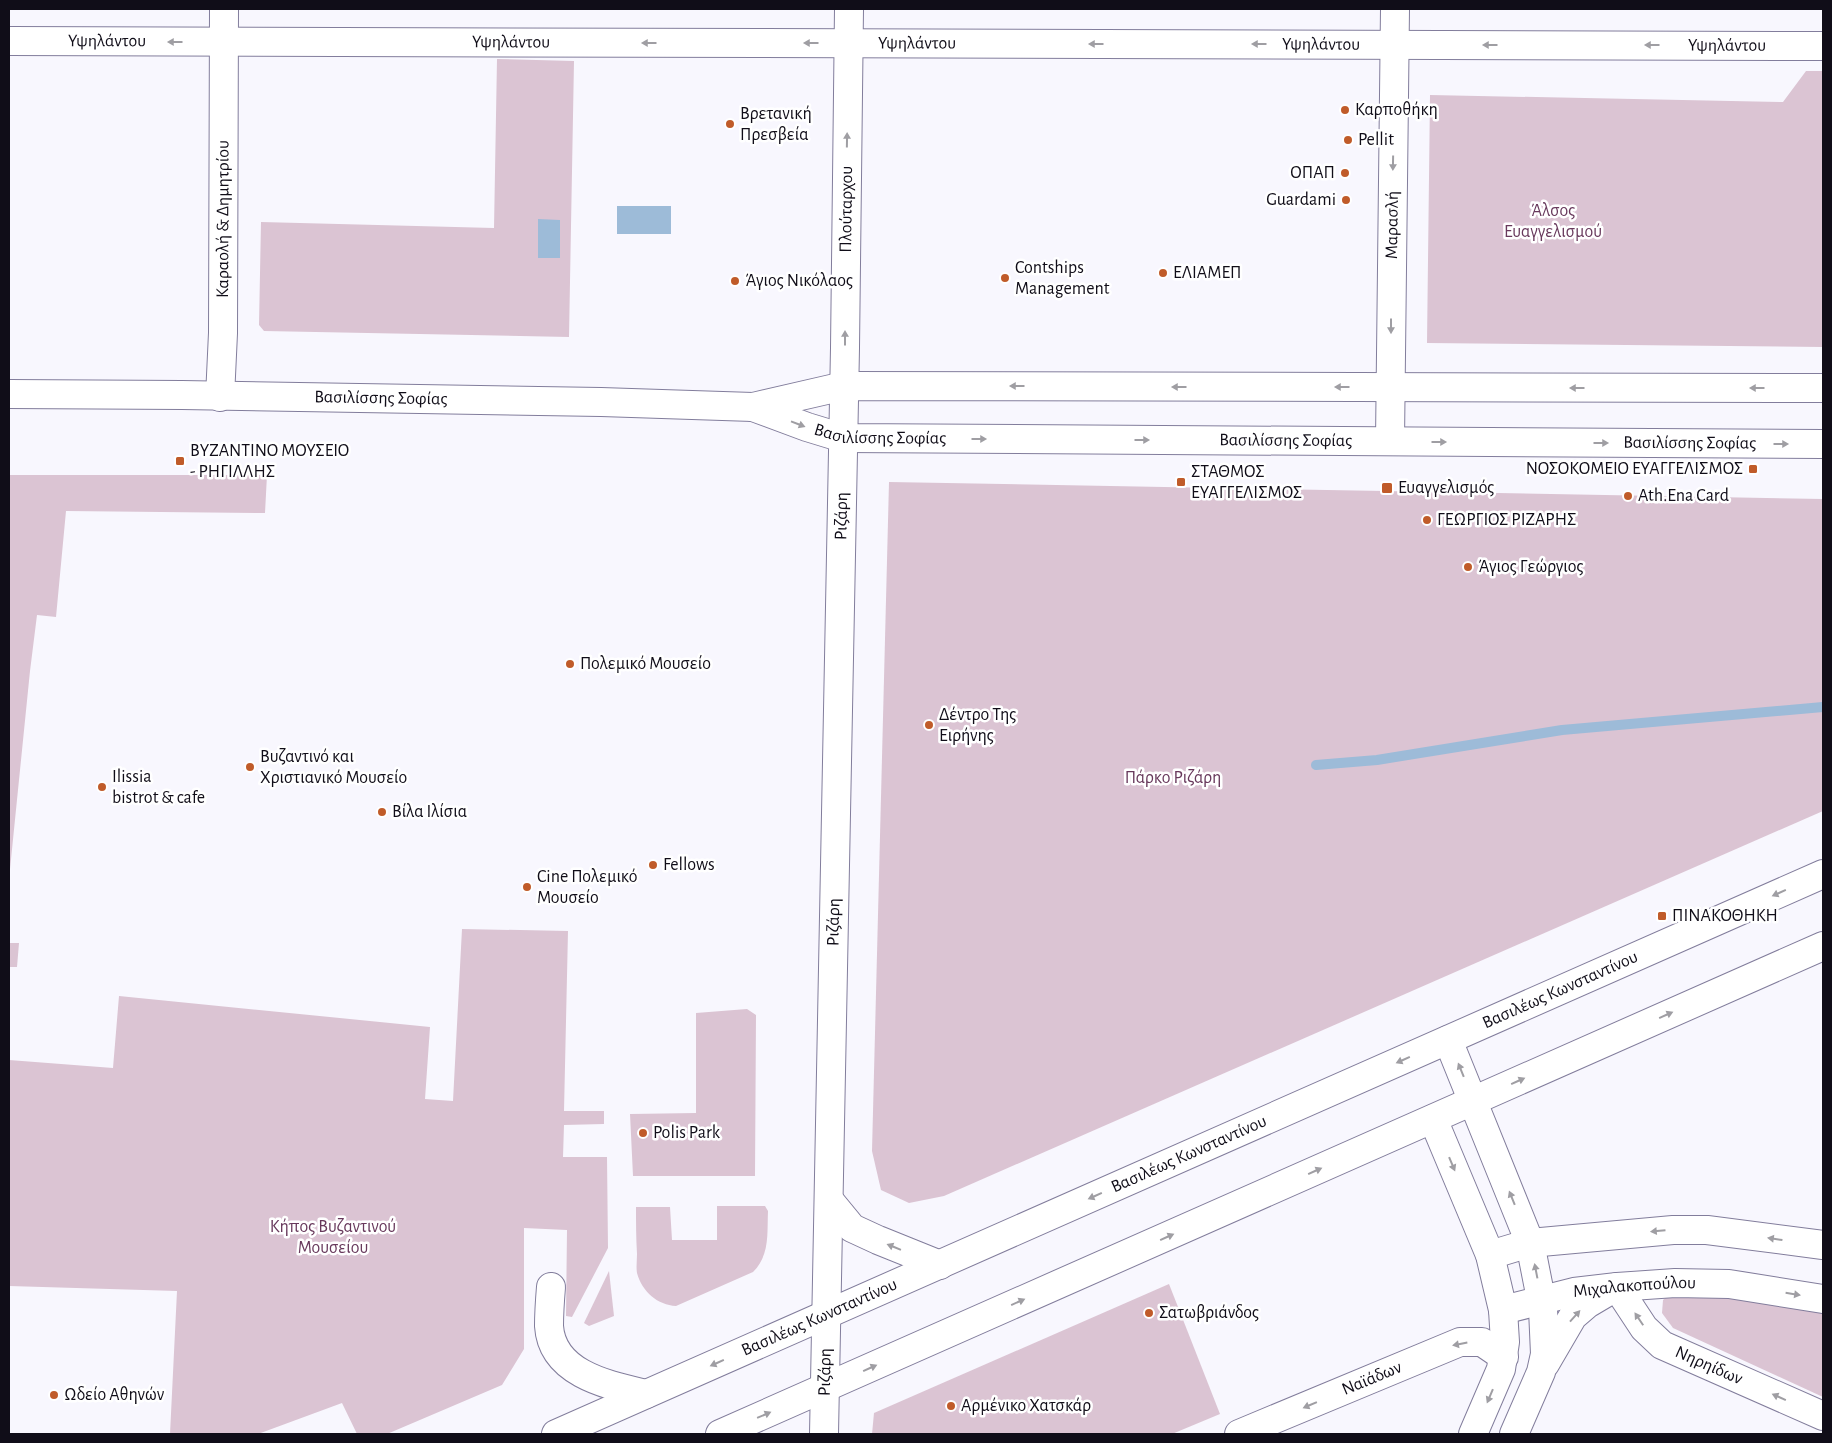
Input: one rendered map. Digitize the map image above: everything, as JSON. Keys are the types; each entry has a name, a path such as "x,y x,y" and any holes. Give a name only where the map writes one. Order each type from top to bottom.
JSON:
{"main road":[{"name":"Καραολή & Δημητρίου","path":"220,397 223,334 224,9"},
{"name":"Πλούταρχου","path":"844,398 849,9"},
{"name":"Μαρασλή","path":"1390,441 1396,9"},
{"name":"Υψηλάντου","path":"9,41 1823,46"},
{"name":"Βασιλίσσης Σοφίας","path":"9,394 601,402 753,407 844,398 1390,387 1823,388"},
{"name":"Ριζάρη","path":"824,1434 844,398"},
{"name":"Βασιλίσσης Σοφίας","path":"753,407 843,438 1823,444"},
{"name":"Βασιλέως Κωνσταντίνου","path":"556,1434 1823,874"},
{"path":"720,1434 1823,946"},
{"path":"1448,1040 1530,1243 1541,1300 1545,1341 1545,1354 1541,1372"},
{"path":"1433,1119 1490,1255 1503,1310 1504,1357 1501,1369 1473,1434"},
{"path":"829,1200 852,1228 940,1265"},
{"path":"1490,1255 1530,1243 1673,1230 1707,1230 1823,1245"},
{"name":"Μιχαλακοπούλου","path":"1503,1310 1574,1292 1675,1283 1729,1284 1823,1299"},
{"path":"551,1287 549,1327 553,1344 562,1360 605,1384 646,1394"},
{"path":"1514,1434 1541,1372 1573,1316 1587,1304 1617,1287"},
{"name":"Νηρηίδων","path":"1617,1287 1644,1328 1662,1344 1823,1416"},
{"name":"Ναϊάδων","path":"1239,1434 1460,1342 1482,1342 1504,1357"}],"green space":[{"path":"497,59 574,61 569,337 264,331 259,325 261,222 494,228"},
{"name":"Άλσος Ευαγγελισμού","path":"1806,71 1823,71 1823,347 1427,343 1430,95 1783,102"},
{"path":"9,475 267,475 265,513 66,511 56,617 37,615 9,879"},
{"name":"Πάρκο Ριζάρη","path":"889,482 1823,499 1823,811 944,1196 909,1203 881,1190 872,1151"},
{"name":"Κήπος Βυζαντινού Μουσείου","path":"462,929 568,931 564,1111 604,1111 604,1124 564,1125 563,1157 607,1157 608,1248 572,1317 566,1316 567,1230 524,1228 524,1349 502,1385 387,1434 357,1434 342,1403 258,1434 170,1434 177,1291 9,1286 9,1060 113,1068 119,996 430,1027 425,1099 453,1101"},
{"path":"9,943 19,943 17,967 9,967"},
{"path":"747,1009 756,1015 755,1176 633,1176 630,1114 696,1113 696,1013"},
{"path":"717,1206 765,1206 768,1211 767,1236 762,1259 753,1272 676,1306 657,1300 647,1292 637,1273 636,1207 670,1207 672,1240 717,1240"},
{"path":"609,1271 614,1316 589,1326 584,1323"},
{"path":"1169,1284 1220,1414 1172,1434 872,1434 874,1413"},
{"path":"1673,1291 1823,1308 1823,1397 1673,1328 1662,1313 1663,1300"}],"water":[{"path":"617,206 671,206 671,234 617,234"},
{"path":"538,219 560,220 560,258 538,258"}],"waterway":[{"path":"1316,765 1377,760 1562,730 1823,707"}],"place":[{"name":"Καρποθήκη","path":"1345,110"},
{"name":"Βρετανική Πρεσβεία","path":"730,124"},
{"name":"Pellit","path":"1348,140"},
{"name":"ΟΠΑΠ","path":"1345,173"},
{"name":"Guardami","path":"1346,200"},
{"name":"ΕΛΙΑΜΕΠ","path":"1163,273"},
{"name":"Contships Management","path":"1005,278"},
{"name":"Άγιος Νικόλαος","path":"735,281"},
{"name":"ΒΥΖΑΝΤΙΝΟ ΜΟΥΣΕΙΟ - ΡΗΓΙΛΛΗΣ","path":"180,461"},
{"name":"ΝΟΣΟΚΟΜΕΙΟ ΕΥΑΓΓΕΛΙΣΜΟΣ","path":"1753,469"},
{"name":"ΣΤΑΘΜΟΣ ΕΥΑΓΓΕΛΙΣΜΟΣ","path":"1181,482"},
{"name":"Ευαγγελισμός","path":"1387,488"},
{"name":"Ath.Ena Card","path":"1628,496"},
{"name":"ΓΕΩΡΓΙΟΣ ΡΙΖΑΡΗΣ","path":"1427,520"},
{"name":"Άγιος Γεώργιος","path":"1468,567"},
{"name":"Πολεμικό Μουσείο","path":"570,664"},
{"name":"Δέντρο Της Ειρήνης","path":"929,725"},
{"name":"Βυζαντινό και Χριστιανικό Μουσείο","path":"250,767"},
{"name":"Ilissia bistrot & cafe","path":"102,787"},
{"name":"Βίλα Ιλίσια","path":"382,812"},
{"name":"Fellows","path":"653,865"},
{"name":"Cine Πολεμικό Μουσείο","path":"527,887"},
{"name":"ΠΙΝΑΚΟΘΗΚΗ","path":"1662,916"},
{"name":"Polis Park","path":"643,1133"},
{"name":"Σατωβριάνδος","path":"1149,1313"},
{"name":"Ωδείο Αθηνών","path":"54,1395"},
{"name":"Αρμένικο Χατσκάρ","path":"951,1406"}]}
